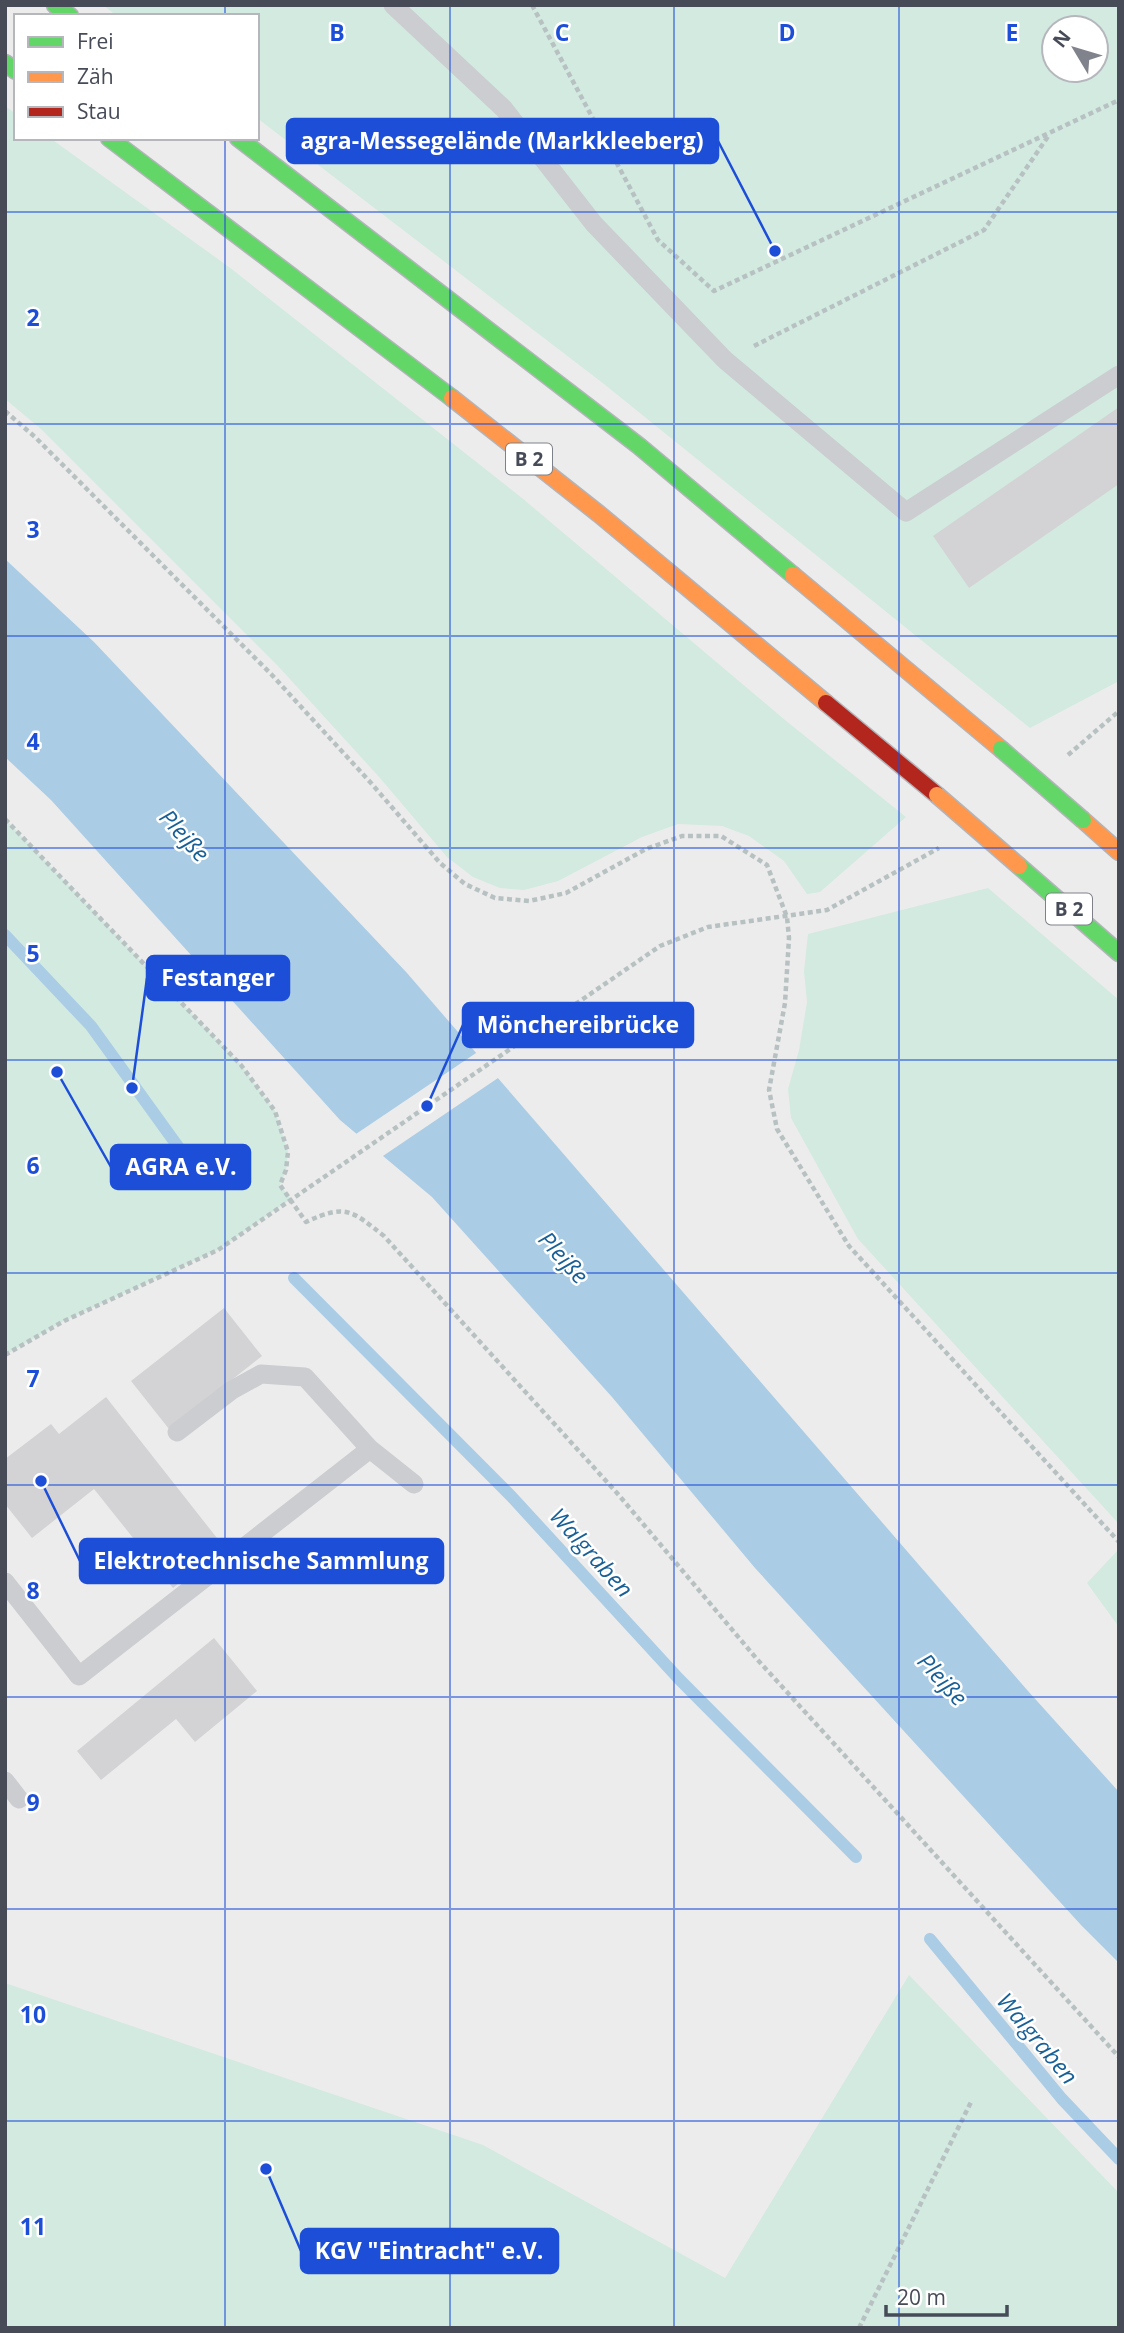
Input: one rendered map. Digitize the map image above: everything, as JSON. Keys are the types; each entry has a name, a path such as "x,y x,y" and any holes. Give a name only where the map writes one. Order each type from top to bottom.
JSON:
{"highway":[{"name":"B 2","path":"111,140 392,351 599,514 937,795 1119,953"},
{"path":"241,140 639,446 1001,749 1119,852"}],"lane":[{"path":"393,5 504,109 594,224 725,360 906,512 1119,375"},
{"path":"177,1432 232,1390 261,1374 305,1377 370,1449 414,1485"},
{"path":"5,1582 79,1676 370,1449"},
{"path":"5,1781 19,1799"}],"path":[{"path":"532,5 658,240 715,291 1119,100"},
{"path":"725,360 984,230 1050,132"},
{"path":"5,411 35,437 271,674 440,863 465,884 495,898 529,901 566,893 646,849 682,836 721,836 767,865 787,917 785,1003 769,1090 777,1129 849,1246 1119,1542"},
{"path":"1065,758 1119,711"},
{"path":"5,819 241,1065 275,1111 288,1152 286,1170 280,1185 306,1222 327,1212 352,1212 384,1236 617,1493 756,1658 1119,2057"},
{"path":"5,1355 64,1321 218,1250 660,946 708,927 827,910 940,847"},
{"path":"859,2328 971,2102"}],"green space":[{"path":"103,5 1119,5 1119,681 1030,728 604,384 259,120 259,14 114,14"},
{"path":"5,106 14,113 14,140 53,140 229,267 522,498 785,720 906,817 820,892 807,894 784,861 749,836 722,826 678,824 642,837 558,881 524,890 500,888 473,877 447,857 380,778 278,666 41,429 5,399"},
{"path":"5,819 241,1065 275,1111 288,1152 286,1170 280,1185 291,1199 218,1250 64,1321 5,1355"},
{"path":"988,888 1119,1000 1119,1524 858,1239 791,1118 788,1089 799,1050 807,1002 804,971 808,934"},
{"path":"1119,1549 1119,1627 1087,1583"},
{"path":"909,1975 1119,2193 1119,2328 5,2328 5,1983 483,2145 725,2278"}],"water":[{"name":"Pleiße","path":"5,559 94,642 407,973 1028,1691 1119,1792 1119,1963 1081,1925 755,1568 612,1397 432,1197 340,1120 51,800 5,757"}],"pier":[{"path":"479,1051 501,1076 380,1158 353,1136"}],"building":[{"path":"1119,407 1119,484 969,588 933,536"},
{"path":"224,1308 262,1356 169,1429 131,1381"},
{"path":"106,1397 224,1547 173,1588 94,1489 32,1538 5,1504 5,1459 51,1424 59,1434"},
{"path":"214,1638 257,1691 195,1742 176,1719 101,1780 77,1751"}],"waterway":[{"name":"Walgraben","path":"5,935 91,1026 205,1184"},
{"name":"Walgraben","path":"294,1278 511,1496 679,1679 856,1857"},
{"name":"Walgraben","path":"930,1939 1062,2099 1119,2159"}],"traffic: fast":[{"path":"55,5 67,14"},
{"path":"5,63 14,70"},
{"path":"112,140 452,398"},
{"path":"241,140 639,446 793,575"},
{"path":"1001,749 1083,820"},
{"path":"1019,866 1119,953"}],"traffic: slow":[{"path":"452,398 599,514 826,703"},
{"path":"793,575 1001,749"},
{"path":"937,795 1019,866"},
{"path":"1083,820 1119,852"}],"traffic: jam":[{"path":"826,703 937,795"}],"place":[{"name":"agra-Messegelände (Markkleeberg)","path":"775,251"},
{"name":"AGRA e.V.","path":"57,1072"},
{"name":"Festanger","path":"132,1088"},
{"name":"Mönchereibrücke","path":"427,1106"},
{"name":"Elektrotechnische Sammlung","path":"41,1481"},
{"name":"KGV \"Eintracht\" e.V.","path":"266,2169"}]}
